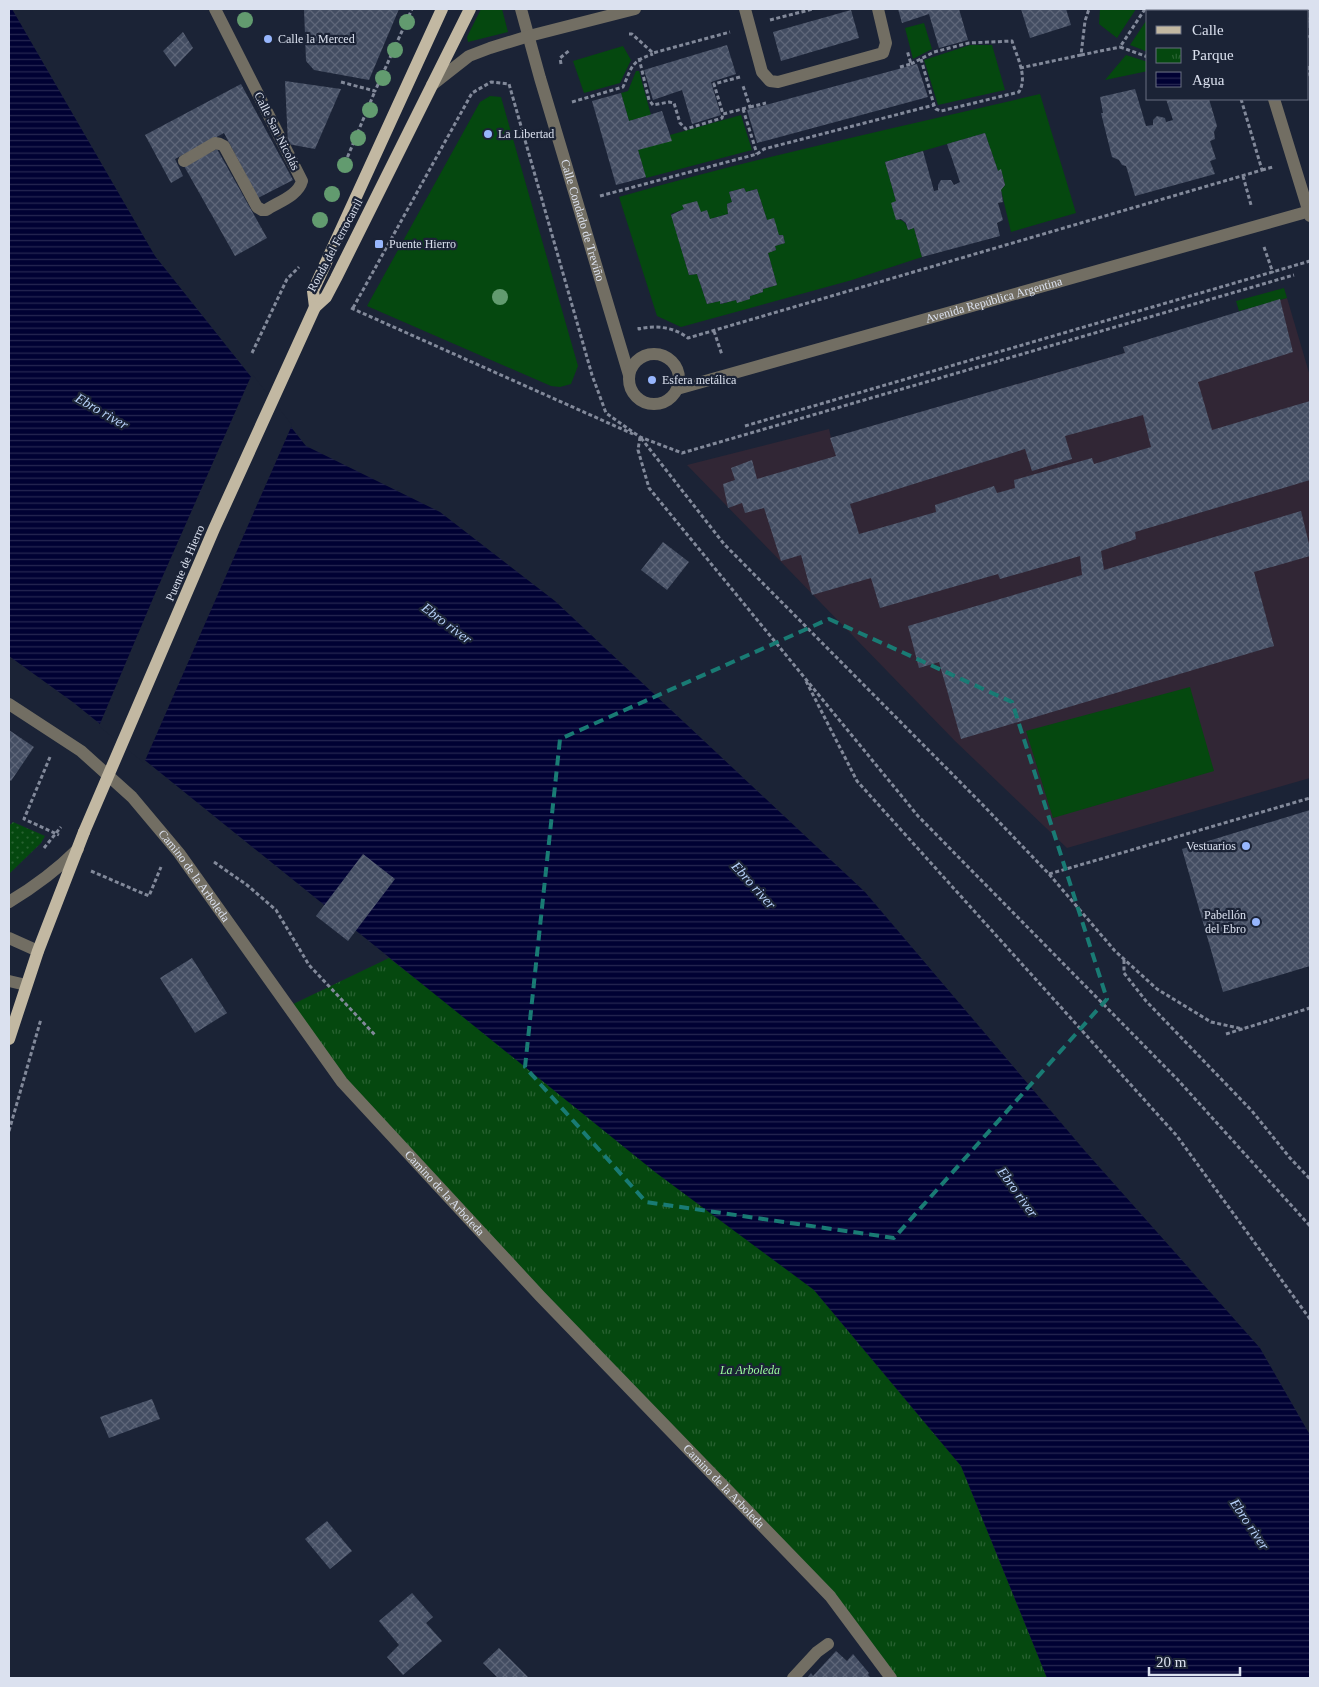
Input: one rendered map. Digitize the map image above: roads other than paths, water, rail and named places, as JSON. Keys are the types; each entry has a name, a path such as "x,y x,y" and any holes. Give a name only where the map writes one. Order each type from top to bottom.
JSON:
{"main road":[{"name":"Ronda del Ferrocarril","path":"315,307 313,290 442,9"},
{"name":"Ronda del Ferrocarril","path":"315,307 326,297 470,9"},
{"name":"Puente de Hierro","path":"9,1039 38,951 84,832 214,529 315,307"}],"street":[{"name":"Calle San Nicolás","path":"184,161 215,144 224,146 257,206 262,210 266,210 296,192 302,181 216,9"},
{"name":"Calle Condado de Treviño","path":"521,9 629,375"},
{"path":"432,85 469,56 529,36 635,9"},
{"path":"745,9 762,72 770,81 778,82 883,53 886,43 878,9"},
{"path":"1274,100 1310,213"},
{"name":"Avenida República Argentina","path":"677,389 1310,213"},
{"path":"652,355 668,359 674,365 679,381 677,389 673,395 661,403 646,403 634,395 631,389 629,375 632,367 637,361 652,355"},
{"name":"Camino de la Arboleda","path":"9,704 81,752 132,798 179,853 342,1082 540,1296 830,1596 891,1678"},
{"path":"9,902 39,883 78,849"},
{"path":"9,938 38,951"},
{"path":"9,981 26,985"},
{"path":"793,1678 817,1652 828,1644"}],"water":[{"name":"Ebro river","path":"9,9 12,9 155,256 306,446 440,512 555,601 865,892 1085,1151 1260,1348 1310,1435 1310,1678 1047,1678 961,1466 814,1290 655,1172 74,703 9,656"}],"place":[{"name":"Calle la Merced","path":"268,39"},
{"name":"La Libertad","path":"488,134"},
{"name":"Puente Hierro","path":"379,244"},
{"name":"Esfera metálica","path":"652,380"},
{"name":"Vestuarios","path":"1246,846"},
{"name":"Pabellón del Ebro","path":"1256,922"}],"park label":[{"name":"La Arboleda","path":"750,1370"}]}
